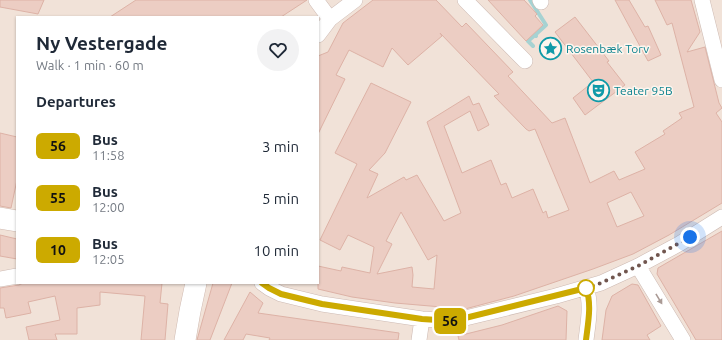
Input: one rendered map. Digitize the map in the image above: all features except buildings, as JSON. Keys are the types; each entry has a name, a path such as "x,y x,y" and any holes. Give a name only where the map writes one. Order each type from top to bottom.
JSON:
{"main road":[{"path":"0,218 16,221"},
{"path":"185,340 196,284"}],"street":[{"path":"316,0 330,19"},
{"path":"319,34 330,19 355,0"},
{"path":"465,0 525,61"},
{"path":"702,0 722,80"},
{"path":"263,284 281,294 322,304 422,319 453,321 601,283 638,266 679,244 722,216"},
{"path":"638,266 683,340"},
{"path":"0,279 16,276"},
{"path":"586,288 590,303 586,340"},
{"path":"418,340 422,319"}],"shaded area":[{"path":"0,0 722,0 722,340 0,340"}],"waterway":[{"path":"530,0 546,25 535,35 536,36"},
{"path":"533,46 528,41 535,35"}],"bus line":[{"name":"56","path":"263,284 281,294 322,304 422,319 453,321 586,288 590,303 586,340"}],"place":[{"name":"Rosenbæk Torv","path":"550,49"},
{"name":"Teater 95B","path":"599,91"}],"route":[{"path":"586,288 601,283 638,266 690,237"}]}
